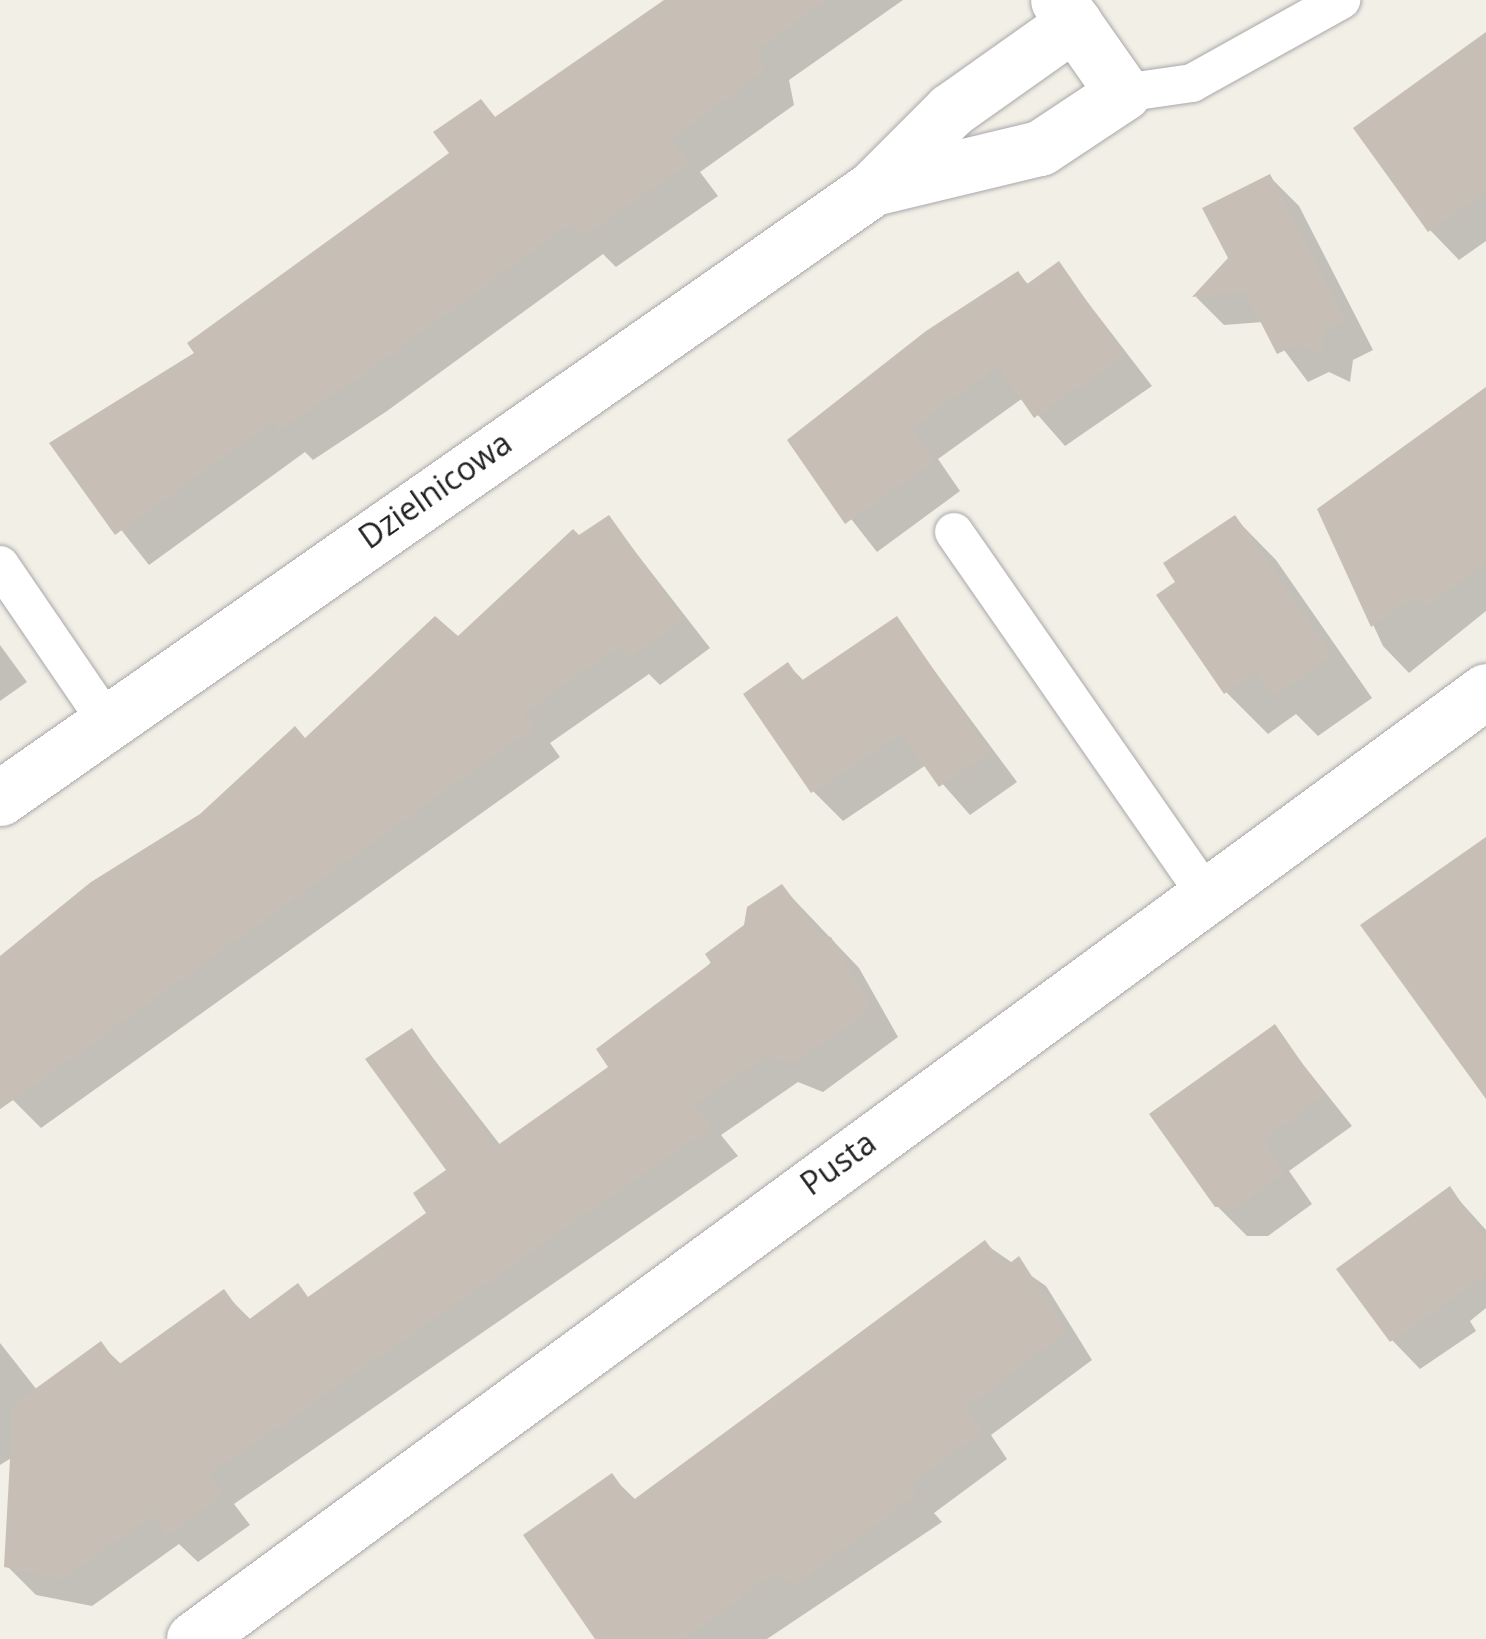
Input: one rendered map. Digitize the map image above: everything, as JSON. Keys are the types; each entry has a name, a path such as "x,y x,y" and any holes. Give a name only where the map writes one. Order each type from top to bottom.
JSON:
{"street":[{"path":"1066,11 1124,93"},
{"name":"Dzielnicowa","path":"0,798 873,188 951,110 1066,11"},
{"name":"Dzielnicowa","path":"873,188 1040,148 1124,93"},
{"name":"Pusta","path":"194,1639 1486,691"}],"lane":[{"path":"1124,93 1192,84 1341,0"},
{"path":"954,532 1206,895"},
{"path":"0,565 107,722"}],"building":[{"path":"664,0 827,0 758,48 763,72 670,139 689,163 582,237 572,222 355,380 279,430 273,421 115,535 49,443 194,353 187,343 449,153 433,132 481,99 495,117"},
{"path":"1486,32 1486,192 1428,232 1353,128"},
{"path":"1270,174 1345,320 1324,330 1321,355 1298,344 1277,354 1245,292 1192,297 1228,258 1202,208"},
{"path":"1059,261 1124,355 1034,418 998,366 910,429 933,461 845,524 787,440 926,331 1018,271 1027,284"},
{"path":"1486,387 1486,563 1425,607 1416,595 1371,627 1317,509"},
{"path":"609,515 683,619 629,658 621,645 524,713 534,727 0,1109 0,956 91,882 200,814 295,726 305,738 435,616 458,636 573,529 579,535"},
{"path":"1235,515 1332,655 1274,696 1256,671 1224,694 1156,595 1175,582 1163,563"},
{"path":"897,616 990,752 939,787 901,733 811,793 743,694 788,662 801,681"},
{"path":"1486,837 1486,1099 1360,925"},
{"path":"782,884 820,935 831,937 871,1008 793,1064 768,1055 694,1105 711,1127 208,1475 223,1495 167,1535 152,1515 62,1579 4,1567 13,1405 101,1341 118,1365 224,1289 247,1321 298,1283 308,1297 426,1213 413,1193 446,1170 365,1059 412,1028 495,1147 608,1067 596,1049 711,963 705,954 744,925 747,907"},
{"path":"1275,1024 1324,1095 1262,1140 1284,1173 1237,1207 1215,1207 1149,1114"},
{"path":"1450,1186 1486,1240 1486,1275 1390,1342 1336,1269"},
{"path":"985,1240 1005,1267 1019,1256 1067,1332 966,1407 982,1431 910,1485 917,1494 795,1585 772,1574 684,1639 595,1639 523,1535 612,1473 632,1501"}]}
